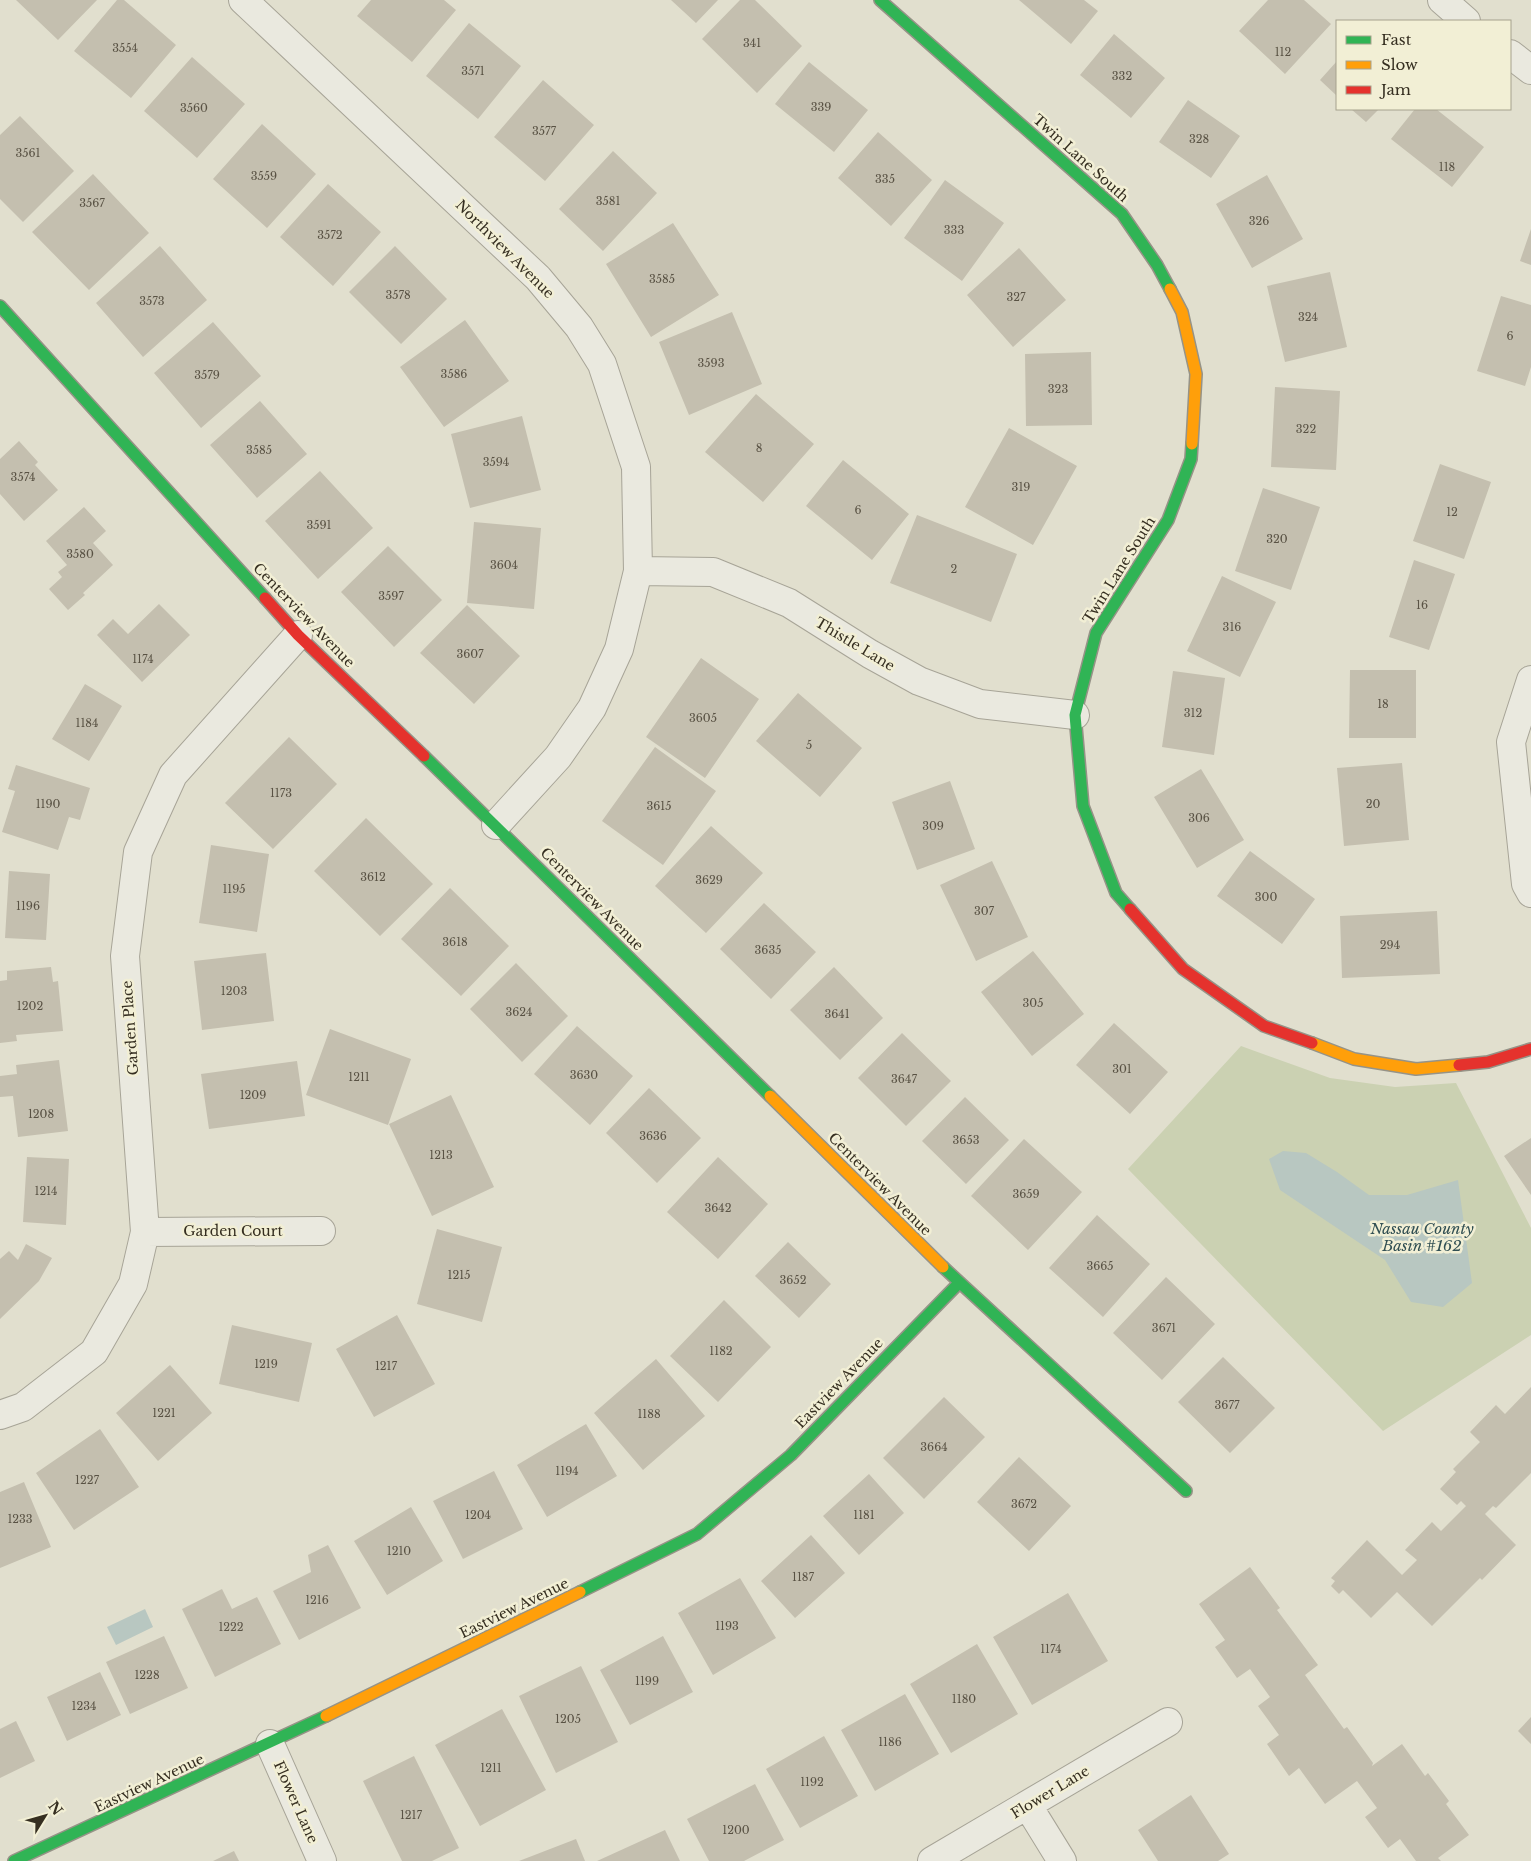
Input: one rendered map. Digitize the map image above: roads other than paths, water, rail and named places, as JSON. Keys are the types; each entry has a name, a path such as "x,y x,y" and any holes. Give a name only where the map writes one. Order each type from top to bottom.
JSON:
{"street":[{"name":"Northview Avenue","path":"243,0 538,278 579,327 602,364 636,467 638,571 619,649 592,708 558,757 496,825"},
{"name":"Twin Lane South","path":"880,0 1122,214 1157,265 1182,312 1196,374 1190,459 1168,520 1096,633 1075,716 1083,806 1116,893 1183,969 1264,1026 1354,1059 1416,1069 1488,1062 1531,1049"},
{"path":"1442,0 1465,20"},
{"path":"1511,55 1531,70"},
{"name":"Centerview Avenue","path":"0,306 298,635 496,825 959,1283 1186,1491"},
{"name":"Thistle Lane","path":"638,571 713,572 789,603 919,681 980,704 1075,716"},
{"name":"Garden Place","path":"0,1415 23,1407 94,1352 133,1284 145,1232 125,956 138,852 173,775 298,635"},
{"path":"1531,680 1511,742 1526,884 1531,893"},
{"name":"Garden Court","path":"145,1232 321,1231"},
{"name":"Eastview Avenue","path":"14,1861 270,1744 697,1534 791,1454 959,1283"},
{"name":"Flower Lane","path":"932,1861 1168,1722"},
{"name":"Flower Lane","path":"270,1744 322,1861"},
{"path":"1028,1806 1062,1861"}],"water":[{"name":"Nassau County Basin #162","path":"1283,1151 1306,1153 1369,1195 1407,1195 1458,1180 1472,1283 1443,1307 1411,1302 1385,1260 1280,1190 1269,1159"},
{"path":"145,1609 153,1627 116,1645 107,1627"}]}
